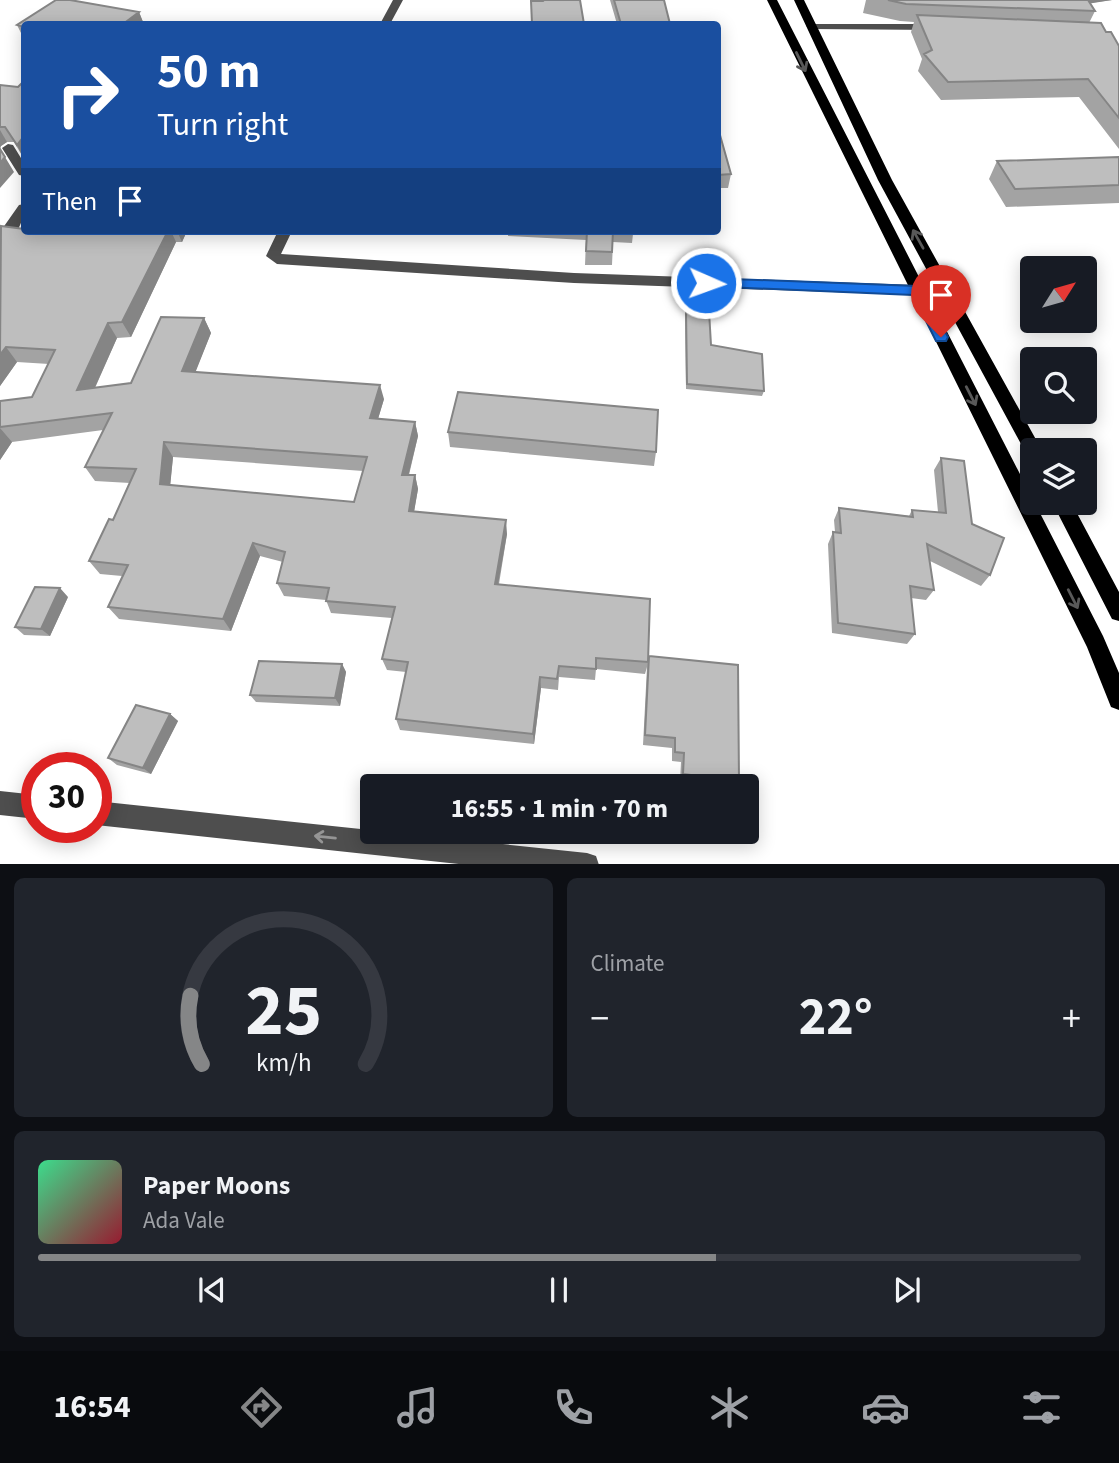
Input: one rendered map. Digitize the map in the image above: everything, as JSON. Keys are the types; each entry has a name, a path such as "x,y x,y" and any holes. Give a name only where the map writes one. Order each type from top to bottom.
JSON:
{"main road":[{"path":"772,0 1096,643 1119,699"},
{"path":"799,0 885,180 1026,438"},
{"path":"1068,515 1119,612"}],"street":[{"path":"387,21 398,0"},
{"path":"812,26 949,27"},
{"path":"8,148 21,168"},
{"path":"0,240 21,213"},
{"path":"283,235 273,251 273,256 277,259 574,278 917,290"},
{"path":"0,803 21,805"},
{"path":"112,815 587,864"}],"building":[{"path":"56,0 139,12 127,21 23,21"},
{"path":"580,0 584,21 532,21 531,1"},
{"path":"614,0 664,0 669,21 620,21"},
{"path":"888,0 1088,0 1095,11 906,4"},
{"path":"917,15 1101,23 1106,32 1111,32 1119,46 1119,118 1088,79 948,82 924,54 932,50"},
{"path":"21,84 21,140 17,145 5,127 0,127 0,85 18,87"},
{"path":"721,139 731,174 721,175"},
{"path":"0,149 5,157 0,163"},
{"path":"1119,157 1119,185 1015,189 997,161"},
{"path":"1,226 21,229 21,235 166,235 122,322 108,323 77,390 131,383 161,317 204,318 182,371 380,385 370,418 415,422 402,475 415,475 409,511 506,520 495,584 650,599 648,662 596,658 596,669 559,666 557,679 540,677 533,734 396,719 408,662 382,659 395,607 326,601 329,588 277,583 285,552 253,543 223,619 108,607 128,565 89,561 109,519 113,520 136,469 85,467 112,413 0,427 0,401 32,397 55,350 6,347 0,355","holes":["164,442 367,457 354,502 160,484"]},
{"path":"587,235 613,235 612,252 586,251"},
{"path":"686,310 709,311 711,345 762,354 764,391 687,384"},
{"path":"458,392 658,410 656,452 448,432"},
{"path":"941,458 964,461 972,524 1004,538 990,575 927,544 934,590 910,586 915,634 838,623 833,532 841,533 839,508 913,517 912,510 946,513"},
{"path":"35,587 60,588 41,629 15,627"},
{"path":"649,656 738,665 739,774 683,774 684,753 675,752 675,738 645,735"},
{"path":"259,661 342,664 335,698 250,695"},
{"path":"136,705 170,714 143,768 112,759 111,752"}],"route":[{"path":"706,283 917,290 941,337"}]}
